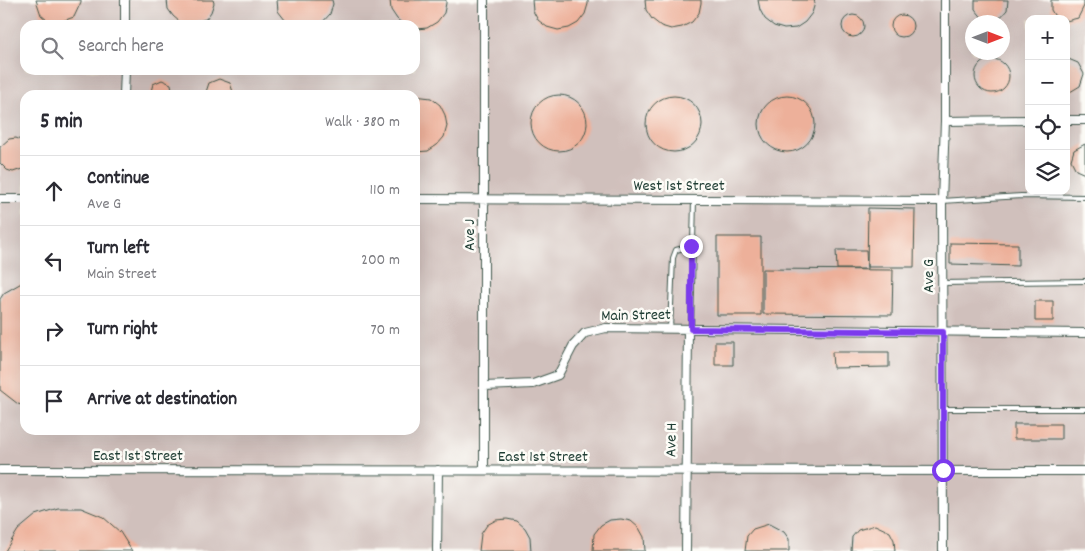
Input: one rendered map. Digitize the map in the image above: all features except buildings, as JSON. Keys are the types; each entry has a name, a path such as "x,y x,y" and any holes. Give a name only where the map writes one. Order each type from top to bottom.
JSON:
{"street":[{"path":"125,0 125,20"},
{"name":"Ave J","path":"484,0 484,470"},
{"name":"Ave G","path":"943,551 942,201 945,121 945,0"},
{"path":"124,75 124,90"},
{"path":"945,121 1025,120"},
{"path":"1070,120 1085,120"},
{"path":"0,198 20,199"},
{"name":"West 1st Street","path":"420,199 942,201"},
{"name":"Main Street","path":"484,386 533,384 558,375 573,346 585,333 606,328 1085,333"},
{"name":"Ave H","path":"686,551 689,329"},
{"name":"East 1st Street","path":"0,470 1085,471"},
{"path":"437,551 438,470"}],"lane":[{"path":"942,201 1021,196 1085,197"},
{"path":"689,329 694,200"},
{"path":"670,329 673,258 676,250 691,246"},
{"path":"943,283 1085,282"},
{"path":"943,409 1085,409"}],"shaded area":[{"path":"0,0 1085,0 1085,551 0,551"}],"route":[{"path":"691,246 691,329 943,332 943,470"}]}
